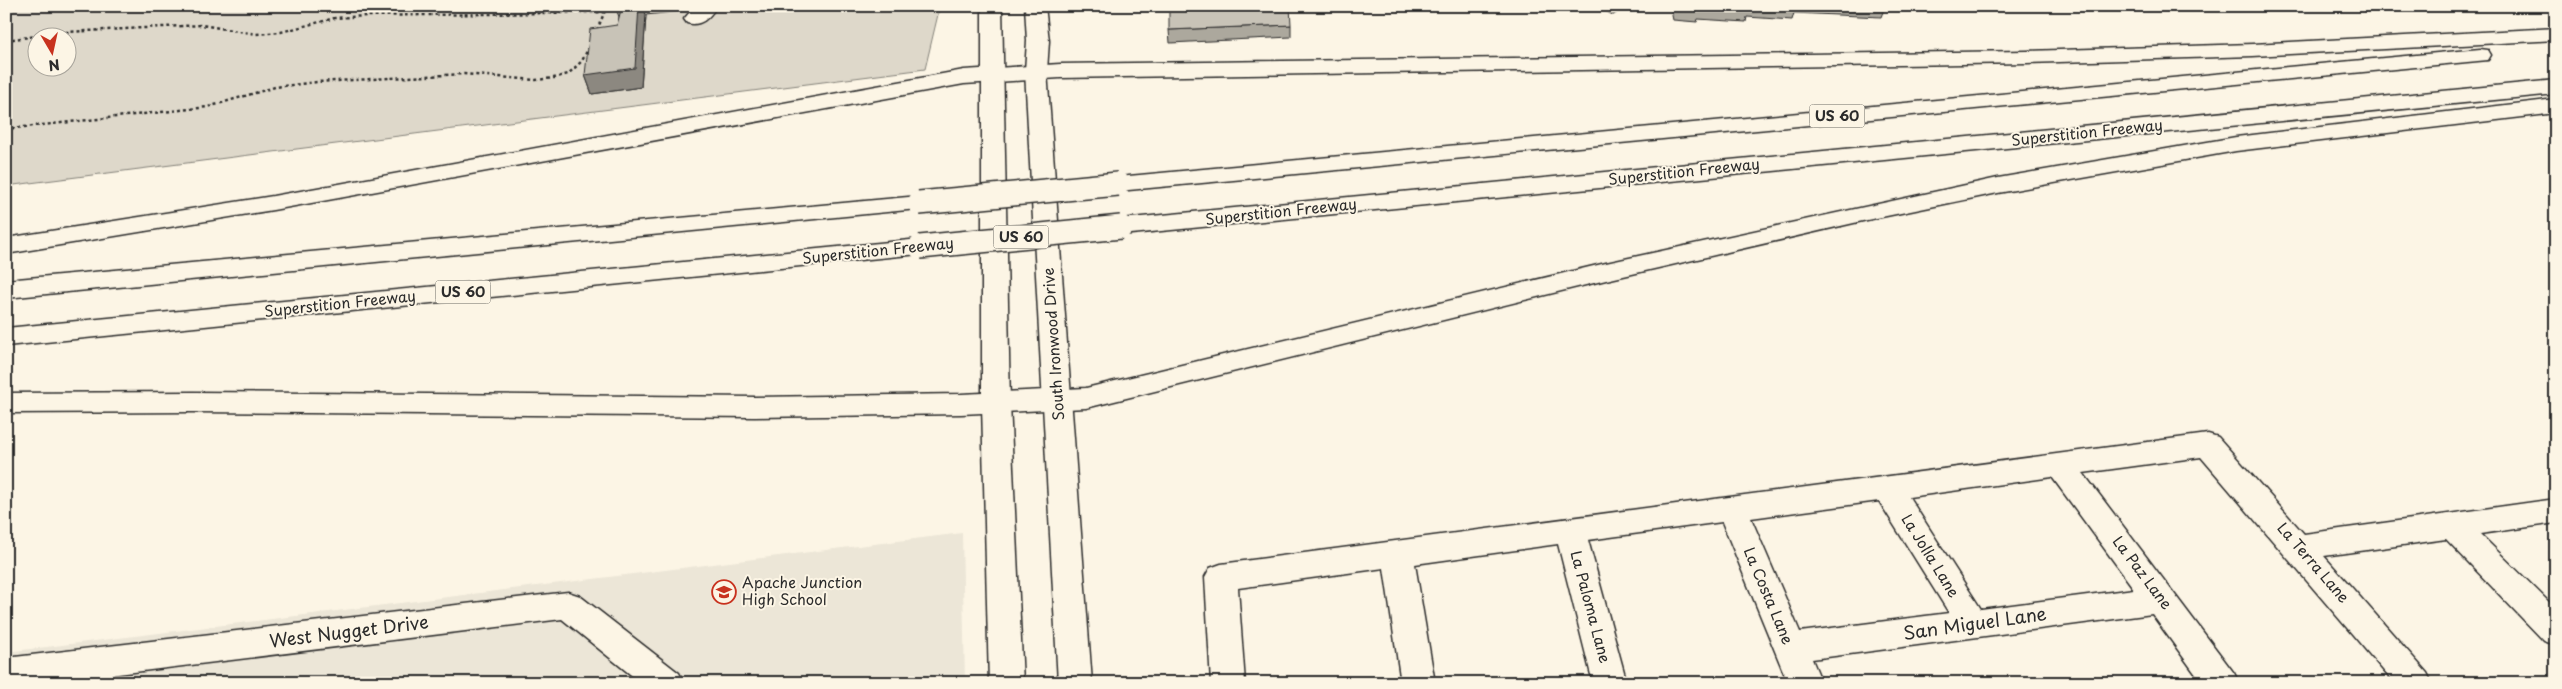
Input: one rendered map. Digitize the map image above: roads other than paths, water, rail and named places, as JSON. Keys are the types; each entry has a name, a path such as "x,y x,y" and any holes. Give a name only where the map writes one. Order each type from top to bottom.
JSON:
{"main road":[{"path":"992,6 996,404 1006,683"},
{"name":"South Ironwood Drive","path":"1035,6 1038,41 1036,71 1075,683"},
{"path":"6,246 273,203 945,80 1036,71 2017,58 2253,50 2556,34"},
{"name":"US 60","path":"6,290 2556,48"},
{"name":"Superstition Freeway","path":"6,337 2556,87"},
{"path":"6,403 320,402 601,407 996,404 1086,398 1776,231 1936,198 2133,160 2323,133 2556,106"},
{"name":"La Terra Lane","path":"2060,465 2208,445 2416,683"},
{"path":"1228,683 1221,577 2060,465"},
{"name":"La Paz Lane","path":"2060,465 2222,683"},
{"name":"La Jolla Lane","path":"1887,488 1973,624"},
{"name":"La Costa Lane","path":"1732,509 1789,648 1806,683"},
{"path":"2299,547 2451,524 2556,511"},
{"path":"2451,524 2556,631"},
{"name":"La Paloma Lane","path":"1570,531 1610,683"},
{"path":"1398,554 1418,683"},
{"name":"San Miguel Lane","path":"1789,648 2161,599"},
{"name":"West Nugget Drive","path":"6,673 568,606 666,683"}],"place":[{"name":"Apache Junction High School","path":"724,592"}]}
